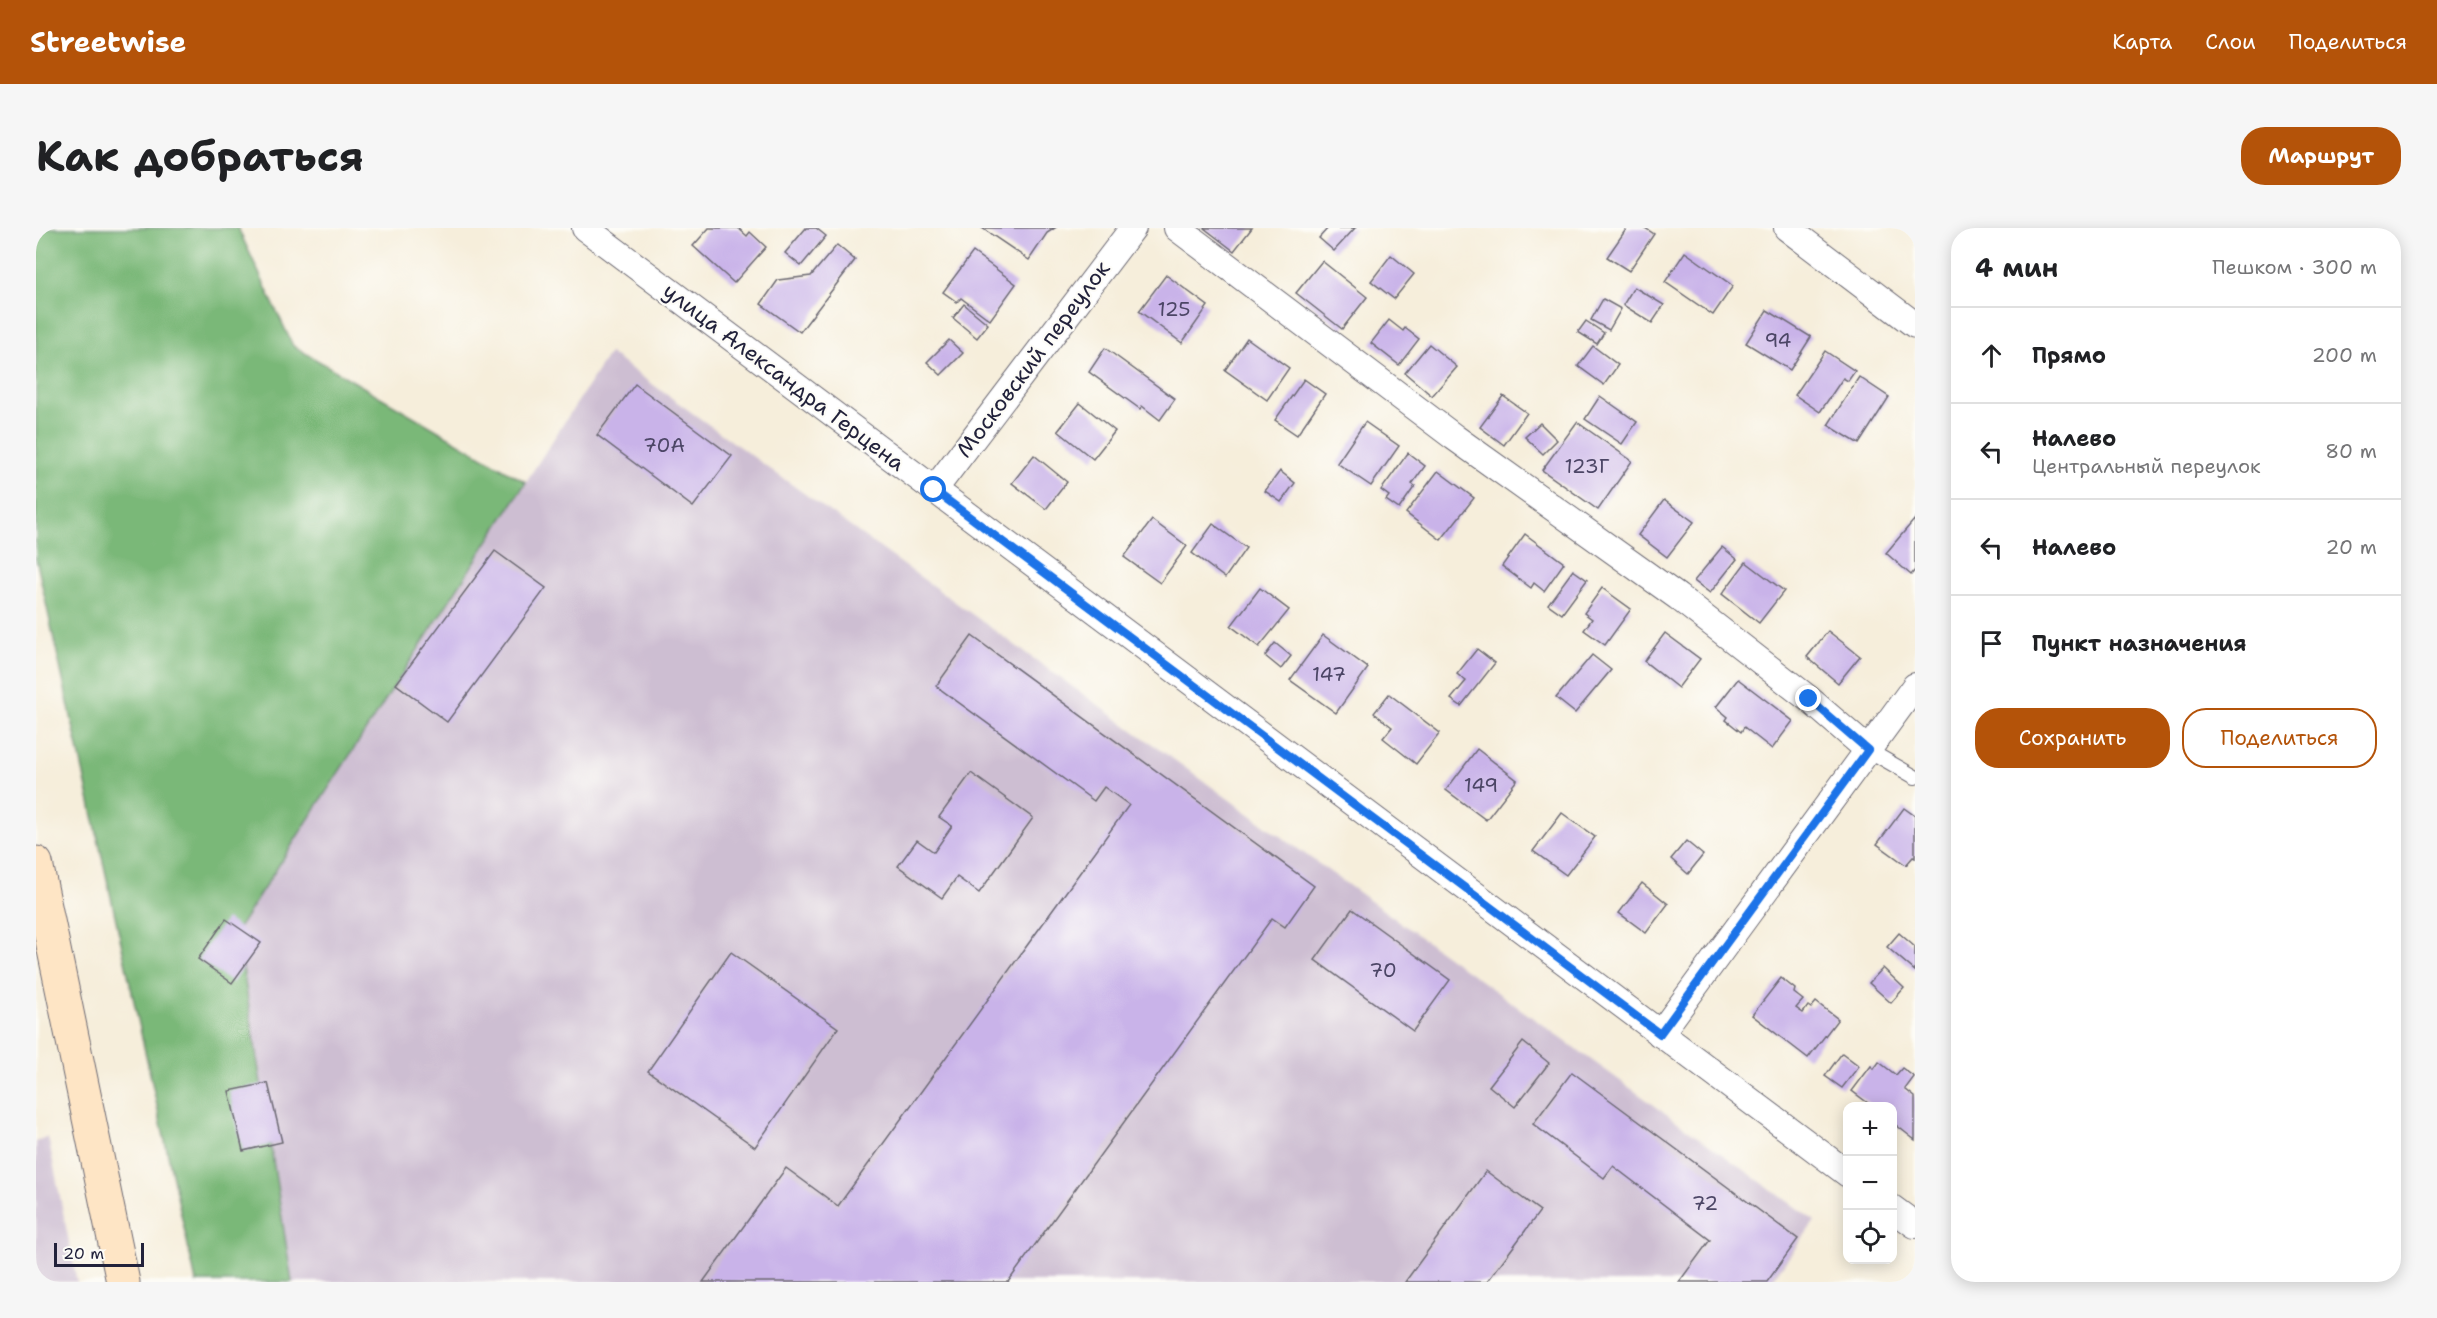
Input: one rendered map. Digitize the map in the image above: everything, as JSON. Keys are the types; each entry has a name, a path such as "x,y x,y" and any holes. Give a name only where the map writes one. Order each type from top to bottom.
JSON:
{"main road":[{"path":"36,863 123,1282"}],"street":[{"name":"улица Александра Герцена","path":"585,228 1843,1170"},
{"name":"Московский переулок","path":"934,490 1133,228"},
{"path":"1177,228 1454,437 1678,597 1809,699 1868,750"},
{"path":"1787,228 1915,325"},
{"path":"1660,1034 1915,686"},
{"path":"1896,1210 1915,1225"}],"lane":[{"path":"1868,750 1915,777"}],"shaded area":[{"path":"609,353 1815,1221 1771,1282 292,1282 237,930"},
{"path":"48,1137 77,1282 36,1282 36,1142"}],"green space":[{"path":"36,228 238,228 293,346 526,482 237,930 292,1282 196,1282 36,558"}],"building":[{"path":"709,228 738,228 747,236 750,232 766,247 734,283 693,246"},
{"path":"806,228 816,228 826,236 801,266 785,253"},
{"path":"982,228 1055,228 1047,233 1029,260"},
{"path":"1204,228 1252,228 1234,251"},
{"path":"1328,228 1355,228 1334,251 1319,238"},
{"path":"1627,228 1645,228 1654,234 1629,271 1607,257"},
{"path":"837,245 855,260 800,332 761,304 778,280 811,276"},
{"path":"973,252 1016,284 990,320 961,298 957,302 943,292"},
{"path":"1685,252 1733,286 1713,315 1665,282"},
{"path":"1391,255 1414,274 1394,299 1371,281"},
{"path":"1322,261 1367,297 1342,329 1296,293"},
{"path":"1166,275 1208,306 1182,343 1139,311"},
{"path":"1634,287 1664,305 1652,323 1623,305"},
{"path":"1603,299 1621,309 1609,330 1591,320"},
{"path":"964,304 988,324 977,338 953,318"},
{"path":"1767,310 1811,337 1790,370 1746,343"},
{"path":"1389,320 1403,331 1405,328 1419,339 1399,365 1371,343"},
{"path":"1586,321 1604,333 1597,344 1578,332"},
{"path":"1247,338 1289,368 1267,400 1225,370"},
{"path":"949,340 963,353 941,375 927,362"},
{"path":"1429,344 1457,367 1432,396 1405,373"},
{"path":"1593,346 1618,365 1604,385 1578,366"},
{"path":"1105,348 1175,399 1160,420 1142,406 1140,409 1089,372"},
{"path":"1825,351 1855,371 1848,381 1843,378 1820,412 1795,395"},
{"path":"1859,377 1889,397 1859,444 1828,425"},
{"path":"1304,379 1325,394 1297,435 1275,420"},
{"path":"635,384 732,456 693,507 597,435"},
{"path":"1503,396 1527,413 1504,445 1480,427"},
{"path":"1600,396 1637,422 1622,444 1585,419"},
{"path":"1080,403 1115,431 1093,459 1058,431"},
{"path":"1365,422 1399,446 1371,486 1337,463"},
{"path":"1577,422 1632,461 1598,510 1542,470"},
{"path":"1540,423 1557,440 1543,454 1525,437"},
{"path":"1408,453 1425,466 1412,484 1415,486 1399,509 1386,500 1389,496 1381,490"},
{"path":"1034,455 1067,482 1046,509 1012,483"},
{"path":"1280,471 1295,483 1281,502 1265,491"},
{"path":"1438,471 1474,498 1441,540 1406,513"},
{"path":"1664,500 1694,522 1667,557 1638,535"},
{"path":"1915,519 1915,570 1911,575 1886,553"},
{"path":"1152,520 1187,546 1160,583 1124,557"},
{"path":"1213,524 1246,548 1225,578 1192,553"},
{"path":"1525,534 1564,563 1544,591 1534,583 1531,588 1502,566"},
{"path":"1722,547 1737,559 1710,593 1694,581"},
{"path":"495,551 546,588 447,722 396,684"},
{"path":"1746,562 1784,591 1759,623 1722,594"},
{"path":"1573,570 1587,580 1562,614 1548,604"},
{"path":"1260,588 1289,610 1259,647 1231,626"},
{"path":"1602,588 1631,609 1605,645 1584,630 1592,619 1584,613"},
{"path":"1828,631 1860,656 1838,683 1807,657"},
{"path":"1665,633 1700,659 1678,688 1644,661"},
{"path":"1323,635 1368,668 1336,713 1290,680"},
{"path":"972,636 1314,886 1285,927 1272,918 1008,1282 703,1282 786,1168 838,1206 1129,805 1104,787 1094,801 936,686"},
{"path":"1275,643 1291,656 1281,669 1265,656"},
{"path":"1477,649 1495,663 1461,706 1451,699 1466,681 1457,674"},
{"path":"1592,655 1611,670 1575,713 1556,698"},
{"path":"1738,679 1793,721 1772,749 1744,727 1741,732 1726,720 1728,717 1716,707"},
{"path":"1389,694 1440,733 1416,764 1383,738 1392,727 1374,713"},
{"path":"1477,749 1517,780 1486,820 1446,790"},
{"path":"971,773 1033,818 979,893 957,877 942,898 898,866 917,840 934,852 952,826 939,817"},
{"path":"1904,808 1915,816 1915,858 1913,857 1906,865 1877,844"},
{"path":"1562,813 1595,837 1566,875 1533,851"},
{"path":"1686,841 1703,855 1688,874 1671,859"},
{"path":"1642,883 1668,904 1646,933 1619,913"},
{"path":"1352,909 1450,980 1413,1031 1315,960"},
{"path":"226,919 261,943 232,983 198,959"},
{"path":"1899,933 1915,947 1915,971 1887,947"},
{"path":"731,952 838,1028 755,1147 648,1071"},
{"path":"1883,968 1904,988 1891,1003 1869,983"},
{"path":"1781,978 1795,989 1794,993 1803,1000 1796,1008 1803,1013 1808,1006 1811,1008 1816,1002 1838,1019 1808,1058 1752,1015"},
{"path":"1523,1042 1549,1063 1515,1107 1489,1086"},
{"path":"1842,1053 1859,1066 1842,1088 1825,1076"},
{"path":"1879,1062 1896,1075 1902,1068 1914,1077 1905,1089 1915,1097 1915,1140 1897,1126 1897,1102 1867,1102 1852,1091 1871,1066 1874,1069"},
{"path":"1572,1072 1798,1239 1767,1282 1679,1282 1710,1240 1613,1166 1604,1178 1533,1124"},
{"path":"268,1083 282,1142 243,1151 229,1091"},
{"path":"1486,1171 1540,1211 1487,1282 1405,1282"}],"route":[{"path":"934,490 1660,1034 1868,750 1809,699"}]}
